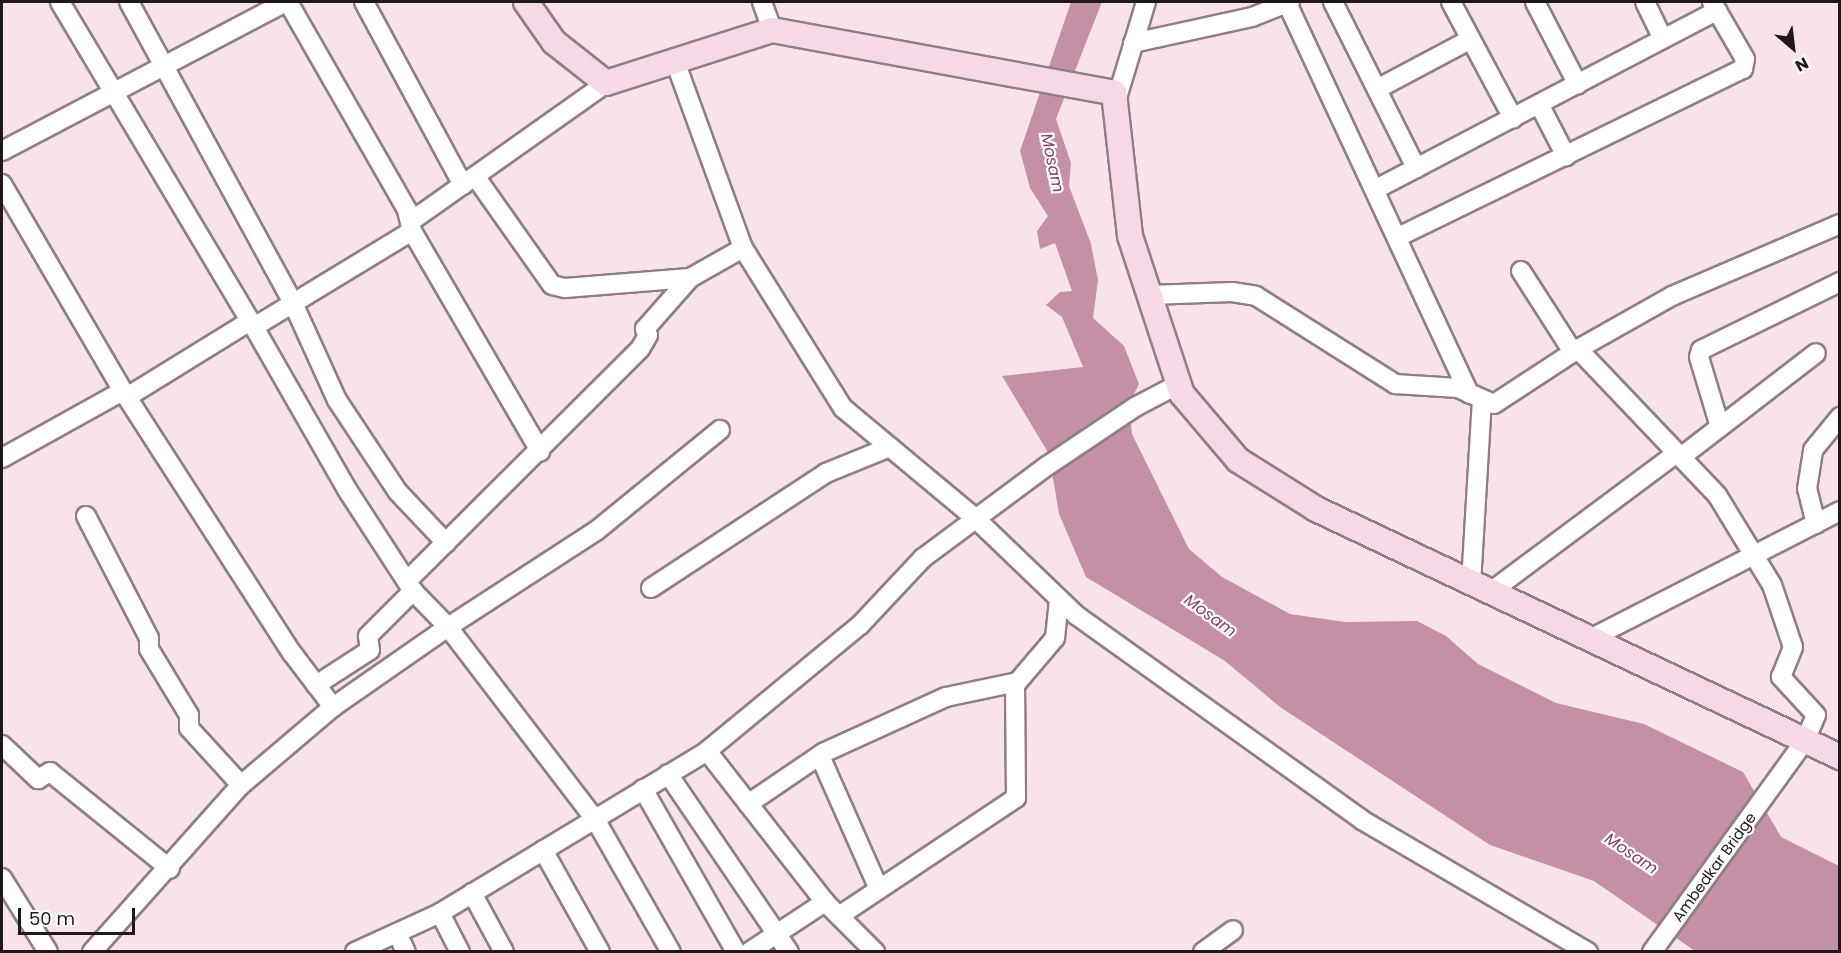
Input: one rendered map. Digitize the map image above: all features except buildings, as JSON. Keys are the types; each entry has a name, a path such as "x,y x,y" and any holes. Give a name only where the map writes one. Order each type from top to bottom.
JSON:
{"street":[{"path":"60,2 111,94 252,324 348,492 410,586 448,627 595,819 671,951"},
{"path":"129,2 293,303 337,400 398,492 446,543"},
{"path":"2,151 287,2 411,226 540,451"},
{"path":"364,2 469,180 552,285 565,288 690,278"},
{"path":"526,2 554,42 606,83"},
{"path":"1146,2 1115,95 1130,236 1179,384 1239,460 1316,509 1480,589 1839,757"},
{"path":"1133,43 1252,17 1288,2 1475,397 1480,589"},
{"path":"1333,2 1416,168"},
{"path":"1451,2 1513,118"},
{"path":"1535,2 1578,85"},
{"path":"1645,2 1664,39"},
{"path":"767,3 772,30"},
{"path":"1376,189 1664,39 1714,6 1745,59 1743,69 1398,237"},
{"path":"2,459 293,303 411,226 469,180 606,83 676,64 772,30 950,61 1115,95"},
{"path":"1377,89 1471,39"},
{"path":"676,64 743,248 843,408 976,519 1059,600 1362,820 1588,951"},
{"path":"1539,105 1566,156"},
{"path":"2,184 125,394 316,685 333,707"},
{"path":"1150,296 1232,292 1256,296 1395,384 1458,388 1494,404 1576,351 1672,296 1839,224"},
{"path":"316,685 370,650 368,636 446,543 640,349 648,335 645,329 690,278 743,248"},
{"path":"1521,271 1576,351 1717,495 1755,557"},
{"path":"1720,427 1699,357 1701,350 1839,282"},
{"path":"1480,589 1720,427 1816,353"},
{"path":"358,951 440,913 707,751 860,625 922,558 1047,466 1134,407 1179,384"},
{"path":"1816,524 1807,489 1813,450 1839,417"},
{"path":"92,951 170,869 241,786 333,707 448,627 596,531 720,430"},
{"path":"651,588 826,473 890,447"},
{"path":"1588,639 1755,557 1839,511"},
{"path":"86,516 149,638 149,649 189,715 189,728 241,786"},
{"name":"Ambedkar Bridge","path":"1652,951 1805,741 1816,716 1781,677 1793,647 1772,585 1755,557"},
{"path":"748,804 820,756 946,697 1017,682 1055,638 1059,600"},
{"path":"838,915 1016,798 1017,682"},
{"path":"2,745 38,779 50,772 170,869"},
{"path":"707,751 825,902 874,951"},
{"path":"820,756 879,889"},
{"path":"668,774 789,951"},
{"path":"643,789 736,951"},
{"path":"543,850 600,951"},
{"path":"2,878 48,951"},
{"path":"472,893 504,951"},
{"path":"749,951 825,902"},
{"path":"440,913 460,951"},
{"path":"1203,951 1233,930"},
{"path":"397,933 406,951"}],"water":[{"name":"Mosam","path":"1071,2 1102,2 1056,119 1071,163 1069,186 1091,244 1098,280 1093,318 1124,346 1139,384 1129,404 1132,434 1189,549 1222,577 1290,614 1345,622 1417,621 1446,636 1478,664 1556,703 1644,724 1743,772 1781,837 1839,866 1839,951 1695,951 1594,881 1490,845 1280,707 1225,661 1086,577 1059,514 1049,454 1002,376 1083,367 1062,317 1046,305 1060,292 1072,291 1055,243 1040,249 1037,231 1048,216 1030,188 1020,151"}]}
